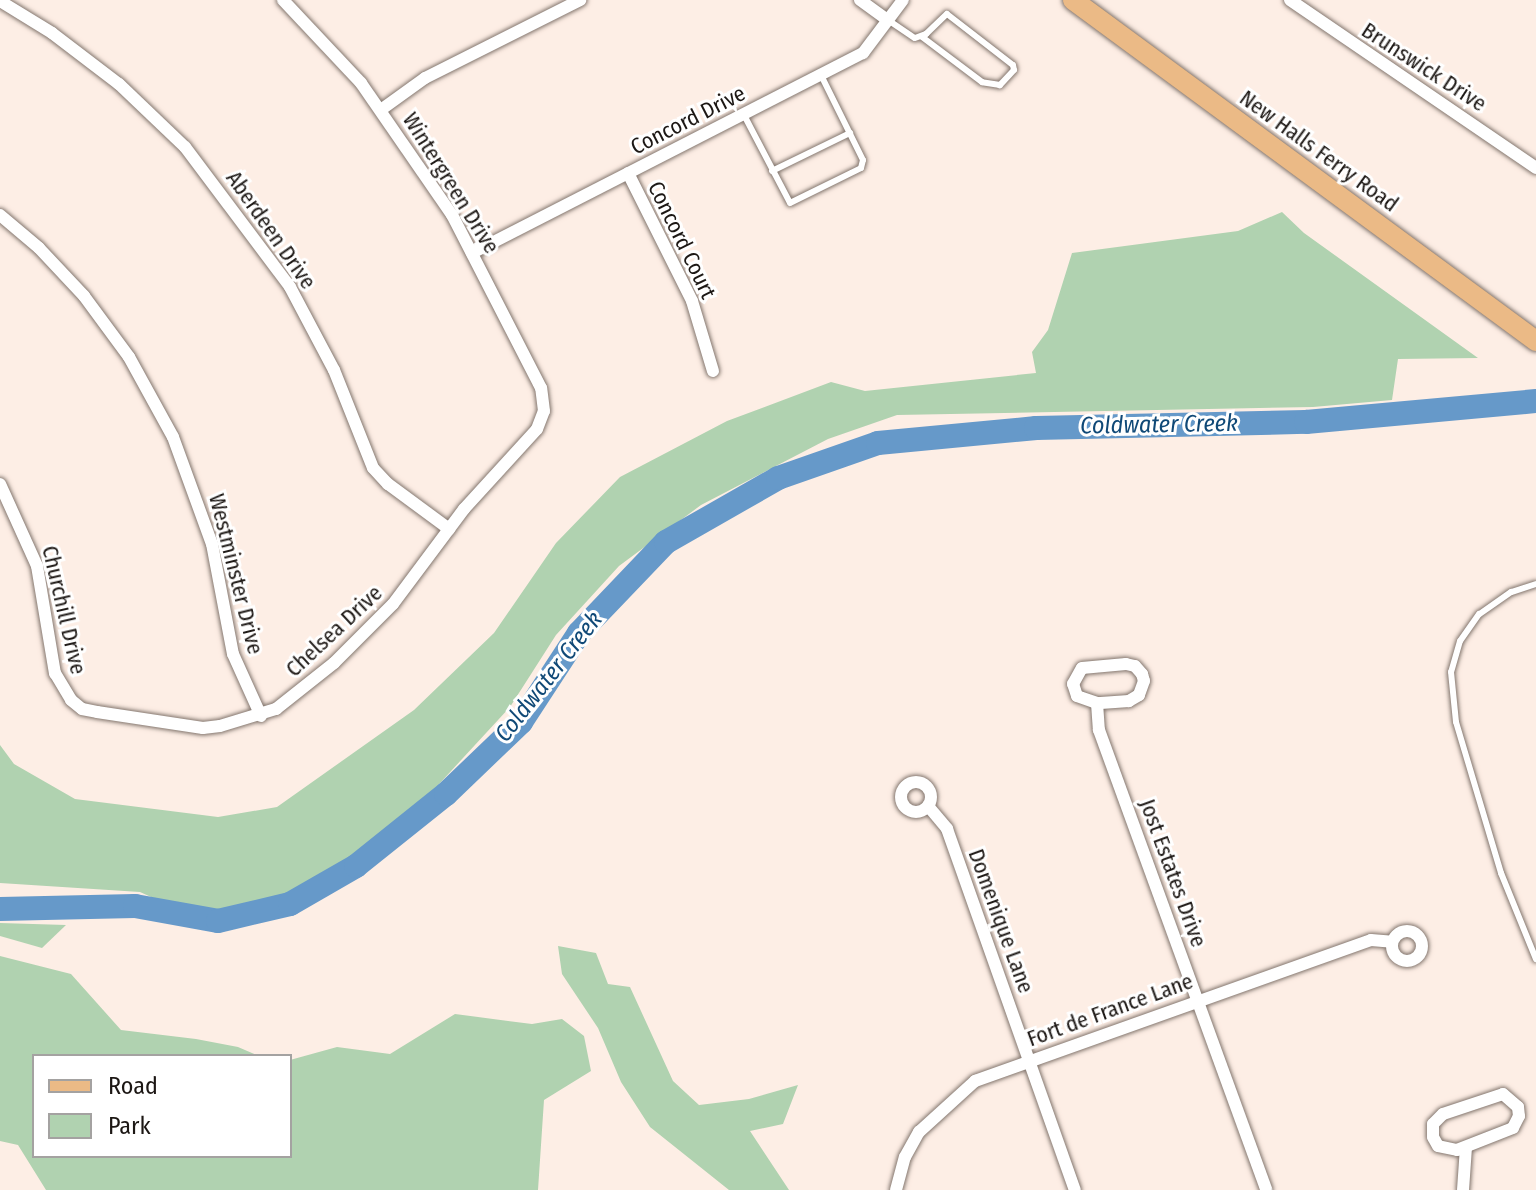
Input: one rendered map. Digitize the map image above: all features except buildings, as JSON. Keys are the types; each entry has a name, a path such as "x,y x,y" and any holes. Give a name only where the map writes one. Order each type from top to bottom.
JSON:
{"main road":[{"name":"New Halls Ferry Road","path":"1073,0 1536,341"}],"street":[{"name":"Wintergreen Drive","path":"283,0 337,55 382,109 430,179 541,388 544,411"},
{"path":"382,109 425,78 580,0"},
{"path":"860,0 888,20"},
{"name":"Concord Drive","path":"472,253 863,53 903,0"},
{"name":"Brunswick Drive","path":"1290,0 1534,163"},
{"name":"Aberdeen Drive","path":"0,1 52,33 119,84 185,147 290,287 334,370 373,468 388,484 449,529"},
{"name":"Concord Court","path":"628,173 692,301 713,371"},
{"name":"Westminster Drive","path":"0,215 39,248 84,296 129,357 173,437 212,544 233,654 261,716"},
{"name":"Chelsea Drive","path":"71,700 82,709 203,728 261,716 324,671 393,604 449,529 537,429 544,411"},
{"name":"Churchill Drive","path":"0,484 37,566 50,624 55,673 71,700"},
{"path":"1126,664 1135,666 1142,674 1144,681 1139,695 1129,701 1097,703 1077,696 1073,684 1082,668 1126,664"},
{"name":"Jost Estates Drive","path":"1097,703 1099,730 1266,1190"},
{"name":"Domenique Lane","path":"928,806 947,829 1075,1190"},
{"name":"Fort de France Lane","path":"896,1190 905,1157 933,1115 975,1081 1197,999 1371,940 1392,942"},
{"path":"1491,1096 1511,1097 1518,1107 1519,1116 1513,1128 1466,1147 1449,1150 1438,1146 1433,1137 1433,1124 1443,1114 1491,1096"},
{"path":"1463,1190 1466,1147"}],"lane":[{"path":"888,20 911,37 922,37 982,82 996,86 1003,84 1014,70 1013,65 949,16 941,16 922,37"},
{"path":"744,115 786,200 793,202 863,167 821,75"},
{"path":"772,171 850,133"},
{"path":"1536,584 1511,592 1479,614 1460,641 1451,672 1453,706 1469,764 1505,884 1536,959"}],"green space":[{"path":"1282,212 1304,233 1478,358 1398,359 1392,400 1313,407 897,415 828,439 701,505 619,566 556,635 510,707 428,796 370,850 309,891 267,906 211,912 160,901 140,892 0,883 0,745 14,764 75,799 218,817 277,807 414,710 494,633 556,543 620,477 727,421 831,382 865,391 1036,373 1032,352 1048,330 1072,253 1238,231"},
{"path":"0,923 66,925 42,948 0,936"},
{"path":"558,946 596,953 608,984 630,987 673,1081 699,1105 749,1099 798,1085 783,1124 750,1131 789,1190 729,1190 650,1127 621,1082 598,1028 562,974"},
{"path":"0,956 71,974 121,1030 196,1039 238,1047 254,1054 32,1054 32,1158 292,1158 292,1059 337,1047 390,1054 455,1014 532,1024 562,1019 584,1036 591,1071 544,1100 538,1190 46,1190 18,1145 0,1141"}],"waterway":[{"name":"Coldwater Creek","path":"0,909 135,906 218,921 290,904 356,866 446,794 521,722 579,633 666,542 778,478 878,443 1036,428 1306,422 1536,401"}]}
